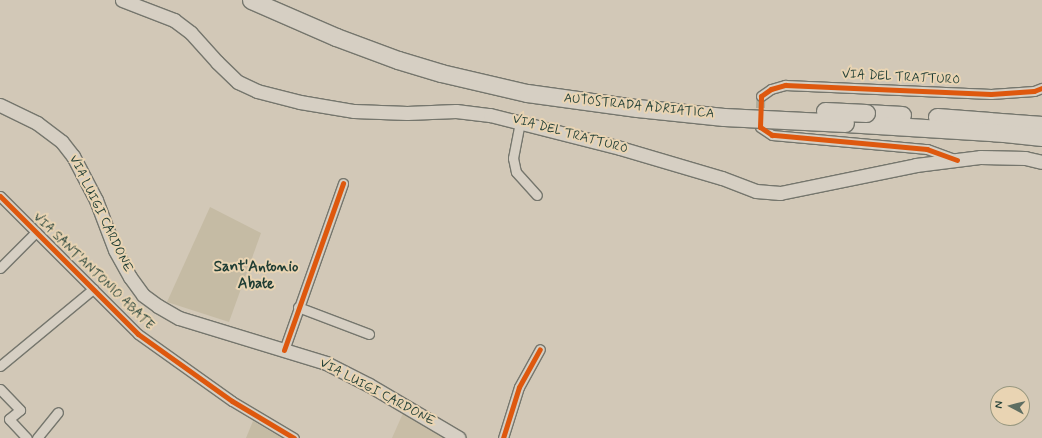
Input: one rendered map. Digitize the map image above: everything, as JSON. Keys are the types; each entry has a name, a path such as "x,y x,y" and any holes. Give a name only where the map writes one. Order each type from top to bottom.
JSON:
{"highway":[{"name":"AUTOSTRADA ADRIATICA","path":"251,0 315,29 386,56 441,73 527,93 637,108 724,117 845,123 1004,133 1042,137"},
{"name":"AUTOSTRADA ADRIATICA","path":"277,0 319,19 402,49 464,67 537,83 638,98 724,106 866,113 1042,125"}],"main road":[{"name":"VIA DEL TRATTURO","path":"122,0 174,20 191,33 217,62 238,82 257,91 300,102 354,111 407,113 456,111 490,115 674,164 756,191 780,192 916,165 957,160 980,158 1025,158 1042,162"},
{"name":"VIA LUIGI CARDONE","path":"0,105 37,123 62,142 73,156 96,200 115,250 143,295 178,318 326,363 369,385 459,438"}],"street":[{"name":"VIA DEL TRATTURO","path":"761,96 771,89 785,84 991,94 1034,91 1042,88"},
{"path":"520,122 513,158 516,172 537,195"},
{"path":"760,127 772,135 927,149 957,160"},
{"path":"284,350 343,183"},
{"name":"VIA SANT'ANTONIO ABATE","path":"0,196 138,334 232,401 294,438"},
{"path":"0,268 36,232"},
{"path":"0,366 93,289"},
{"path":"298,307 369,334"},
{"path":"504,438 519,387 540,349"},
{"path":"0,389 20,410 9,419 27,438"},
{"path":"37,438 58,412"}],"shaded area":[{"path":"210,207 261,233 229,322 167,302"},
{"path":"404,411 450,438 392,438"},
{"path":"253,421 282,438 246,438"}],"tunnel":[{"path":"760,121 761,96"}],"cycle path":[{"path":"957,160 927,149 772,135 760,127 761,96 771,89 785,85 991,94 1034,91 1042,88"},
{"path":"284,350 343,183"},
{"path":"0,196 138,334 232,401 294,438"},
{"path":"503,438 519,387 540,349"}],"district":[{"name":"Sant'Antonio Abate","path":"256,276"}]}
